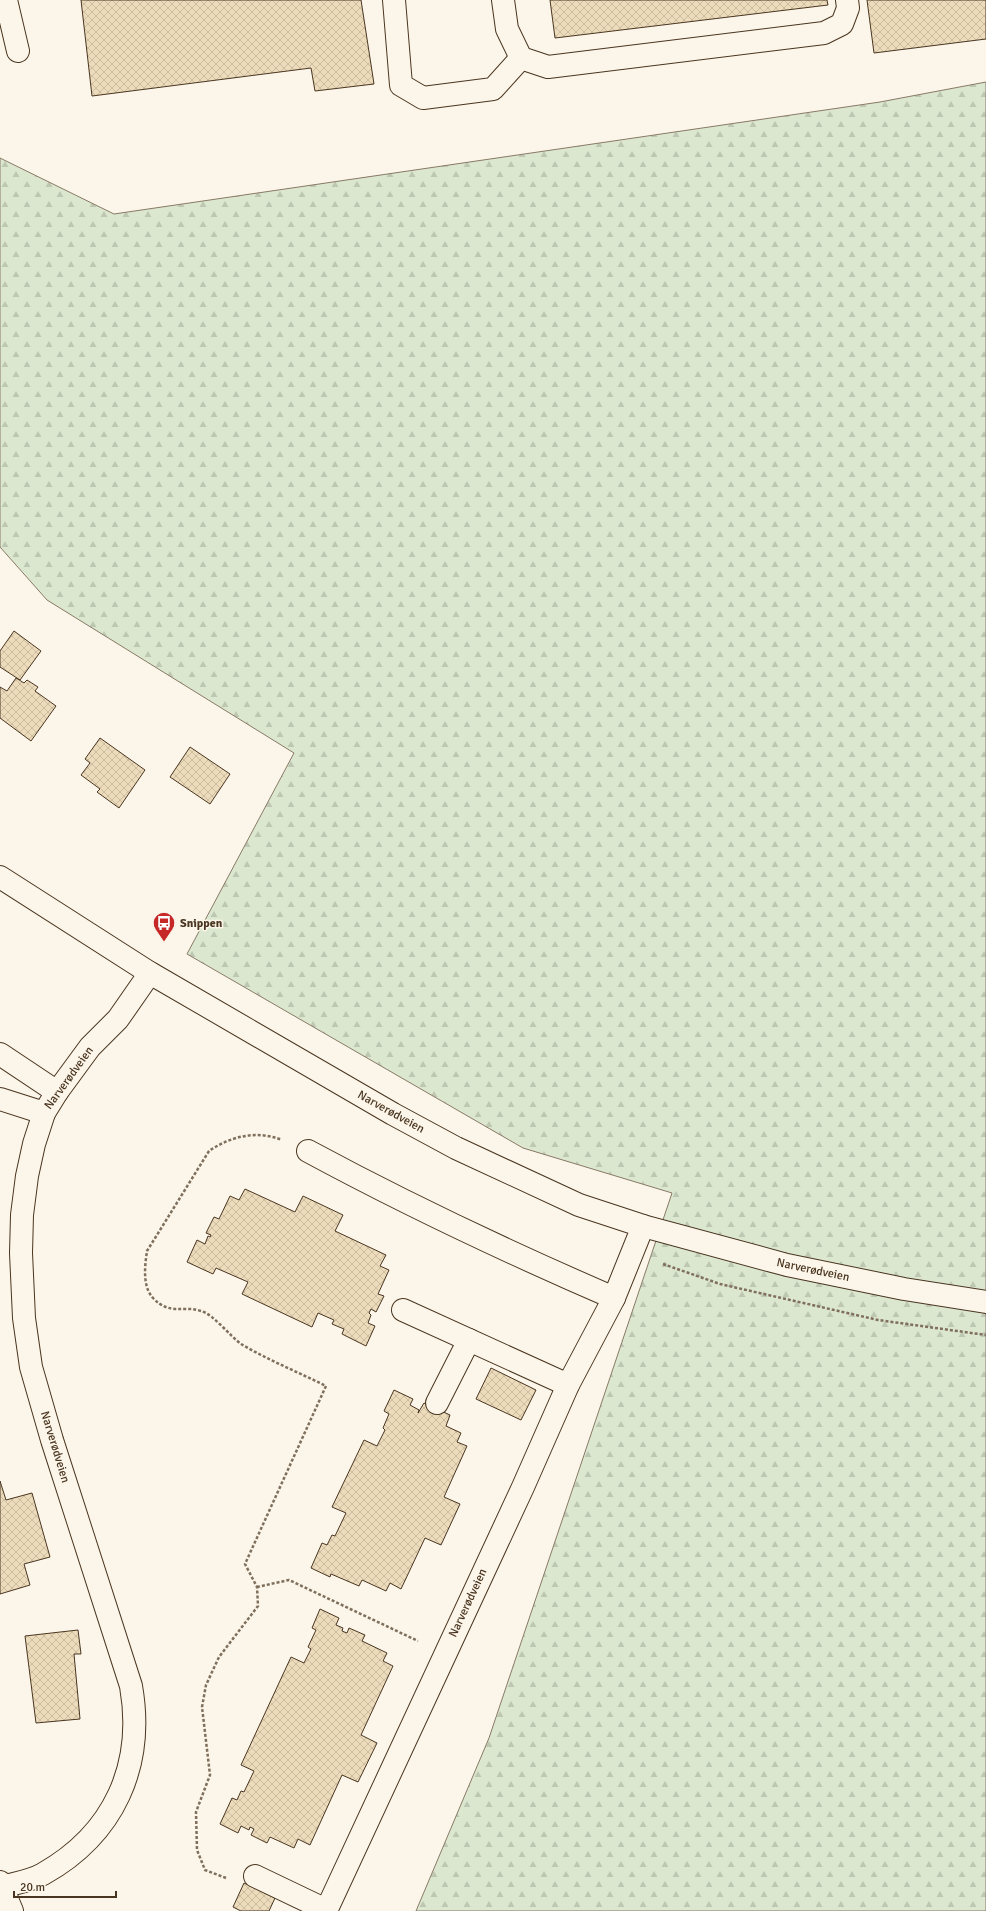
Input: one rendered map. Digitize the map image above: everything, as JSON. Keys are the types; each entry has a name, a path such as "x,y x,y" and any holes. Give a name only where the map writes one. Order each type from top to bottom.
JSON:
{"main road":[{"path":"6,0 18,51"},
{"path":"394,0 401,85 424,98 493,89 522,58"},
{"path":"504,0 507,29 522,58 548,67 824,33 842,24 848,8 847,0"},
{"name":"Narverødveien","path":"0,877 150,973 393,1114 456,1148 579,1205 643,1226 787,1265 904,1289 986,1302"},
{"name":"Narverødveien","path":"1,1884 42,1875 78,1850 102,1825 115,1805 124,1783 134,1742 136,1711 131,1686 52,1440 32,1367 24,1318 21,1253 22,1215 27,1176 34,1144 44,1112 90,1047 118,1019 150,973"},
{"path":"0,1054 57,1092"},
{"path":"0,1099 44,1112"},
{"path":"308,1151 384,1192 524,1259 614,1298"},
{"name":"Narverødveien","path":"326,1911 568,1386 614,1298 643,1226"},
{"path":"403,1310 568,1386"},
{"path":"437,1403 469,1340"},
{"path":"255,1876 326,1911"},
{"path":"1,1884 12,1911"}],"path":[{"path":"255,1876 223,1878 205,1870 196,1850 196,1812 210,1775 202,1707 206,1685 219,1657 258,1606 257,1587 245,1564 326,1386 240,1343 202,1311 171,1309 159,1304 151,1296 145,1267 147,1251 209,1151 221,1142 246,1135 271,1136 308,1151"},
{"path":"257,1587 289,1580 444,1654"}],"green space":[{"path":"986,82 986,1911 416,1911 489,1738 672,1193 523,1148 187,954 294,753 47,600 0,547 0,158 114,214 880,102"}],"building":[{"path":"81,0 361,0 374,84 315,91 311,68 92,96"},
{"path":"550,0 827,0 828,5 555,38"},
{"path":"867,0 986,0 986,39 874,53"},
{"path":"14,631 41,651 20,680 0,667 0,651"},
{"path":"16,678 24,683 27,680 38,687 35,691 56,706 31,741 0,718 0,687 7,691"},
{"path":"100,738 145,770 119,808 97,792 100,789 81,775 90,763 85,759"},
{"path":"190,747 230,774 210,804 170,777"},
{"path":"245,1189 295,1212 303,1196 343,1215 335,1231 386,1255 380,1266 389,1270 378,1294 384,1296 376,1312 371,1309 369,1313 371,1315 368,1323 375,1326 366,1346 342,1334 344,1329 332,1324 334,1320 318,1313 312,1327 242,1294 248,1282 216,1268 213,1274 187,1262 197,1240 205,1244 208,1236 210,1237 211,1235 206,1233 214,1217 219,1219 230,1196 239,1200"},
{"path":"491,1368 536,1390 521,1420 476,1399"},
{"path":"394,1390 413,1399 410,1405 419,1410 418,1413 424,1403 450,1415 446,1426 461,1433 457,1442 467,1446 444,1497 460,1504 441,1545 425,1538 401,1589 390,1583 386,1591 362,1580 359,1586 331,1574 330,1577 311,1568 322,1543 327,1545 332,1535 335,1536 346,1513 332,1507 364,1440 377,1446 385,1430 383,1428 389,1414 384,1411"},
{"path":"0,1481 6,1500 32,1493 50,1557 24,1564 30,1585 0,1594"},
{"path":"320,1609 339,1618 336,1625 343,1628 342,1631 347,1633 349,1628 365,1635 362,1641 387,1653 383,1661 393,1666 361,1735 377,1743 358,1782 342,1775 310,1845 298,1839 294,1848 270,1837 267,1843 251,1835 254,1829 250,1827 249,1830 241,1826 238,1833 220,1824 232,1798 237,1800 241,1791 244,1792 254,1771 241,1765 291,1657 304,1663 311,1649 308,1647 316,1630 312,1628"},
{"path":"78,1630 81,1654 74,1654 80,1719 36,1723 25,1636"},
{"path":"244,1883 275,1898 269,1911 241,1911 233,1907"}],"place":[{"name":"Snippen","path":"164,942"}]}
